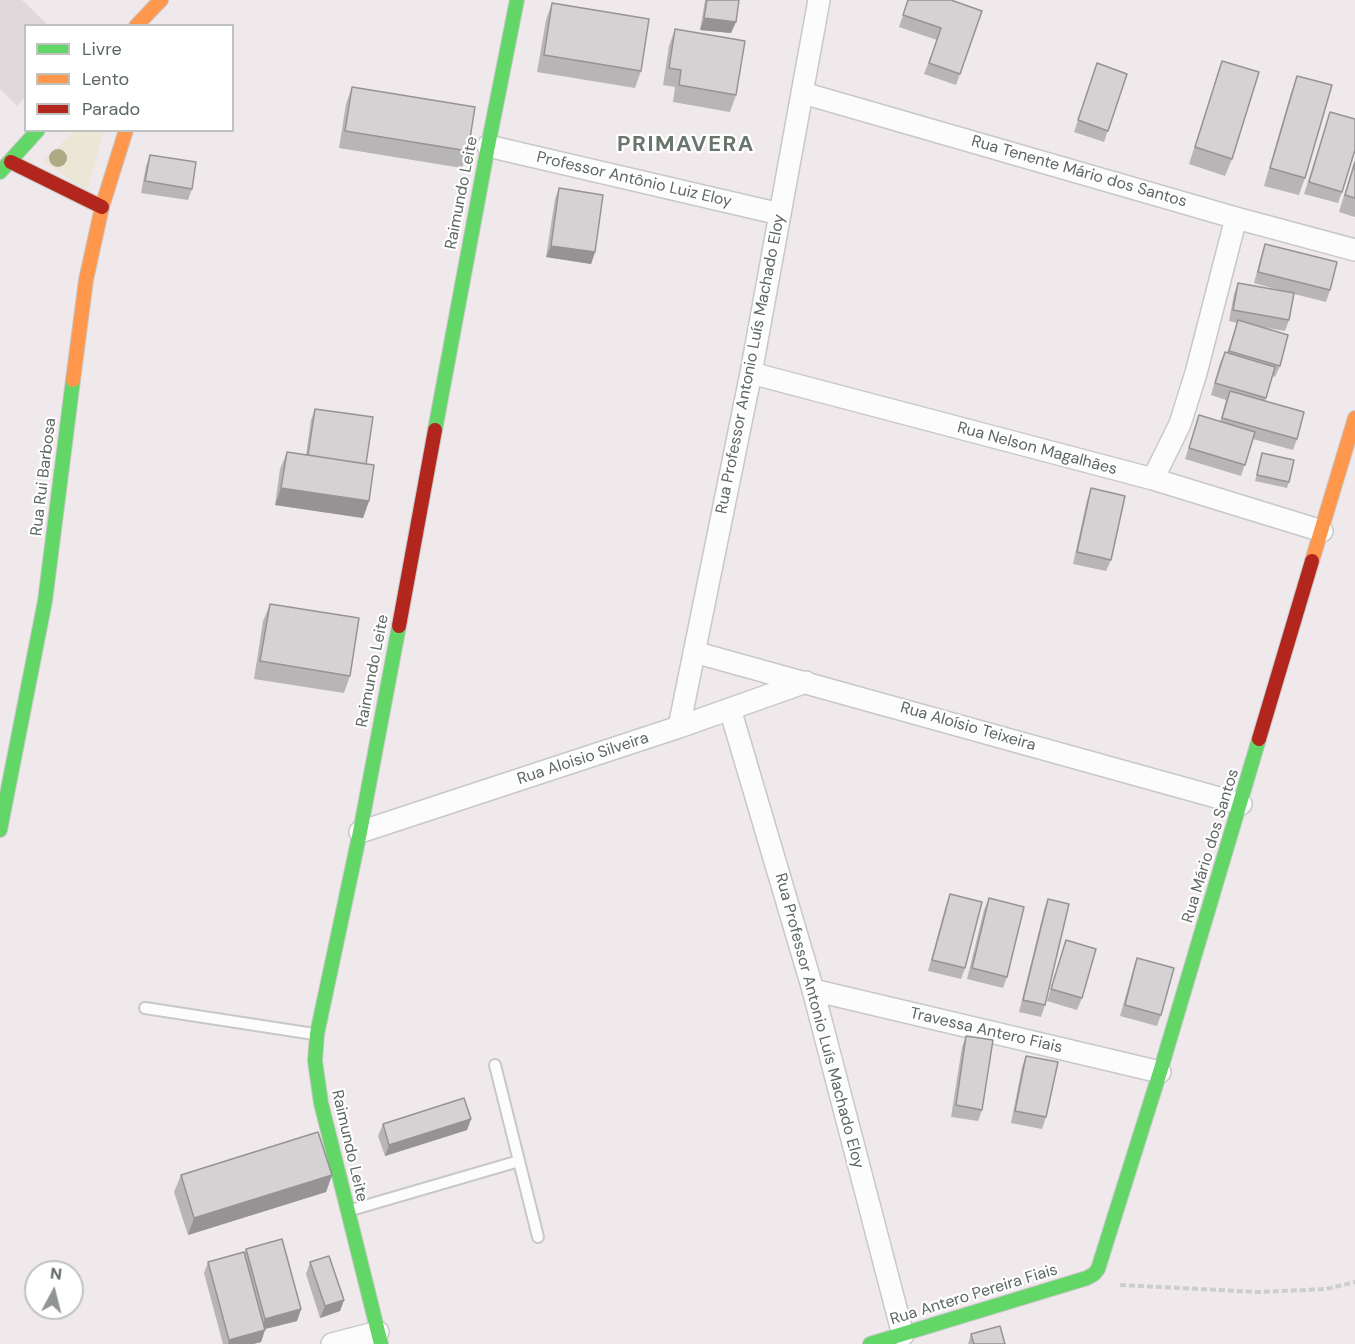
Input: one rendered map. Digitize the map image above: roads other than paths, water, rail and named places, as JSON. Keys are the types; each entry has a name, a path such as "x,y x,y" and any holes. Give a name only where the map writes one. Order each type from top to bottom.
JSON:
{"street":[{"path":"138,24 163,0"},
{"path":"157,24 163,0"},
{"name":"Raimundo Leite","path":"380,1338 321,1102 315,1061 317,1034 360,832 517,0"},
{"name":"Rua Professor Antonio Luís Machado Eloy","path":"679,727 751,374 819,0"},
{"name":"Rua Tenente Mário dos Santos","path":"803,93 1355,250"},
{"path":"0,172 36,132"},
{"name":"Rua Rui Barbosa","path":"0,830 45,601 86,280 102,207 125,132"},
{"name":"Professor Antônio Luiz Eloy","path":"488,146 780,214"},
{"path":"11,162 102,207"},
{"path":"1153,479 1180,424 1196,373 1236,218"},
{"name":"Rua Nelson Magalhães","path":"751,374 1153,479 1322,531"},
{"name":"Rua Mário dos Santos","path":"1088,1278 1094,1274 1101,1262 1160,1072 1355,418"},
{"name":"Rua Aloísio Teixeira","path":"694,652 1241,804"},
{"name":"Rua Aloisio Silveira","path":"360,832 679,727 806,682"},
{"name":"Rua Professor Antonio Luís Machado Eloy","path":"730,709 813,990 903,1335"},
{"name":"Travessa Antero Fiais","path":"813,990 1160,1072"},
{"name":"Rua Antero Pereira Fiais","path":"870,1344 1088,1278"},
{"path":"332,1344 380,1338"}],"lane":[{"path":"145,1008 317,1034"},
{"path":"495,1065 538,1237"},
{"path":"348,1211 519,1161"}],"district":[{"name":"PRIMAVERA","path":"686,145"}]}
